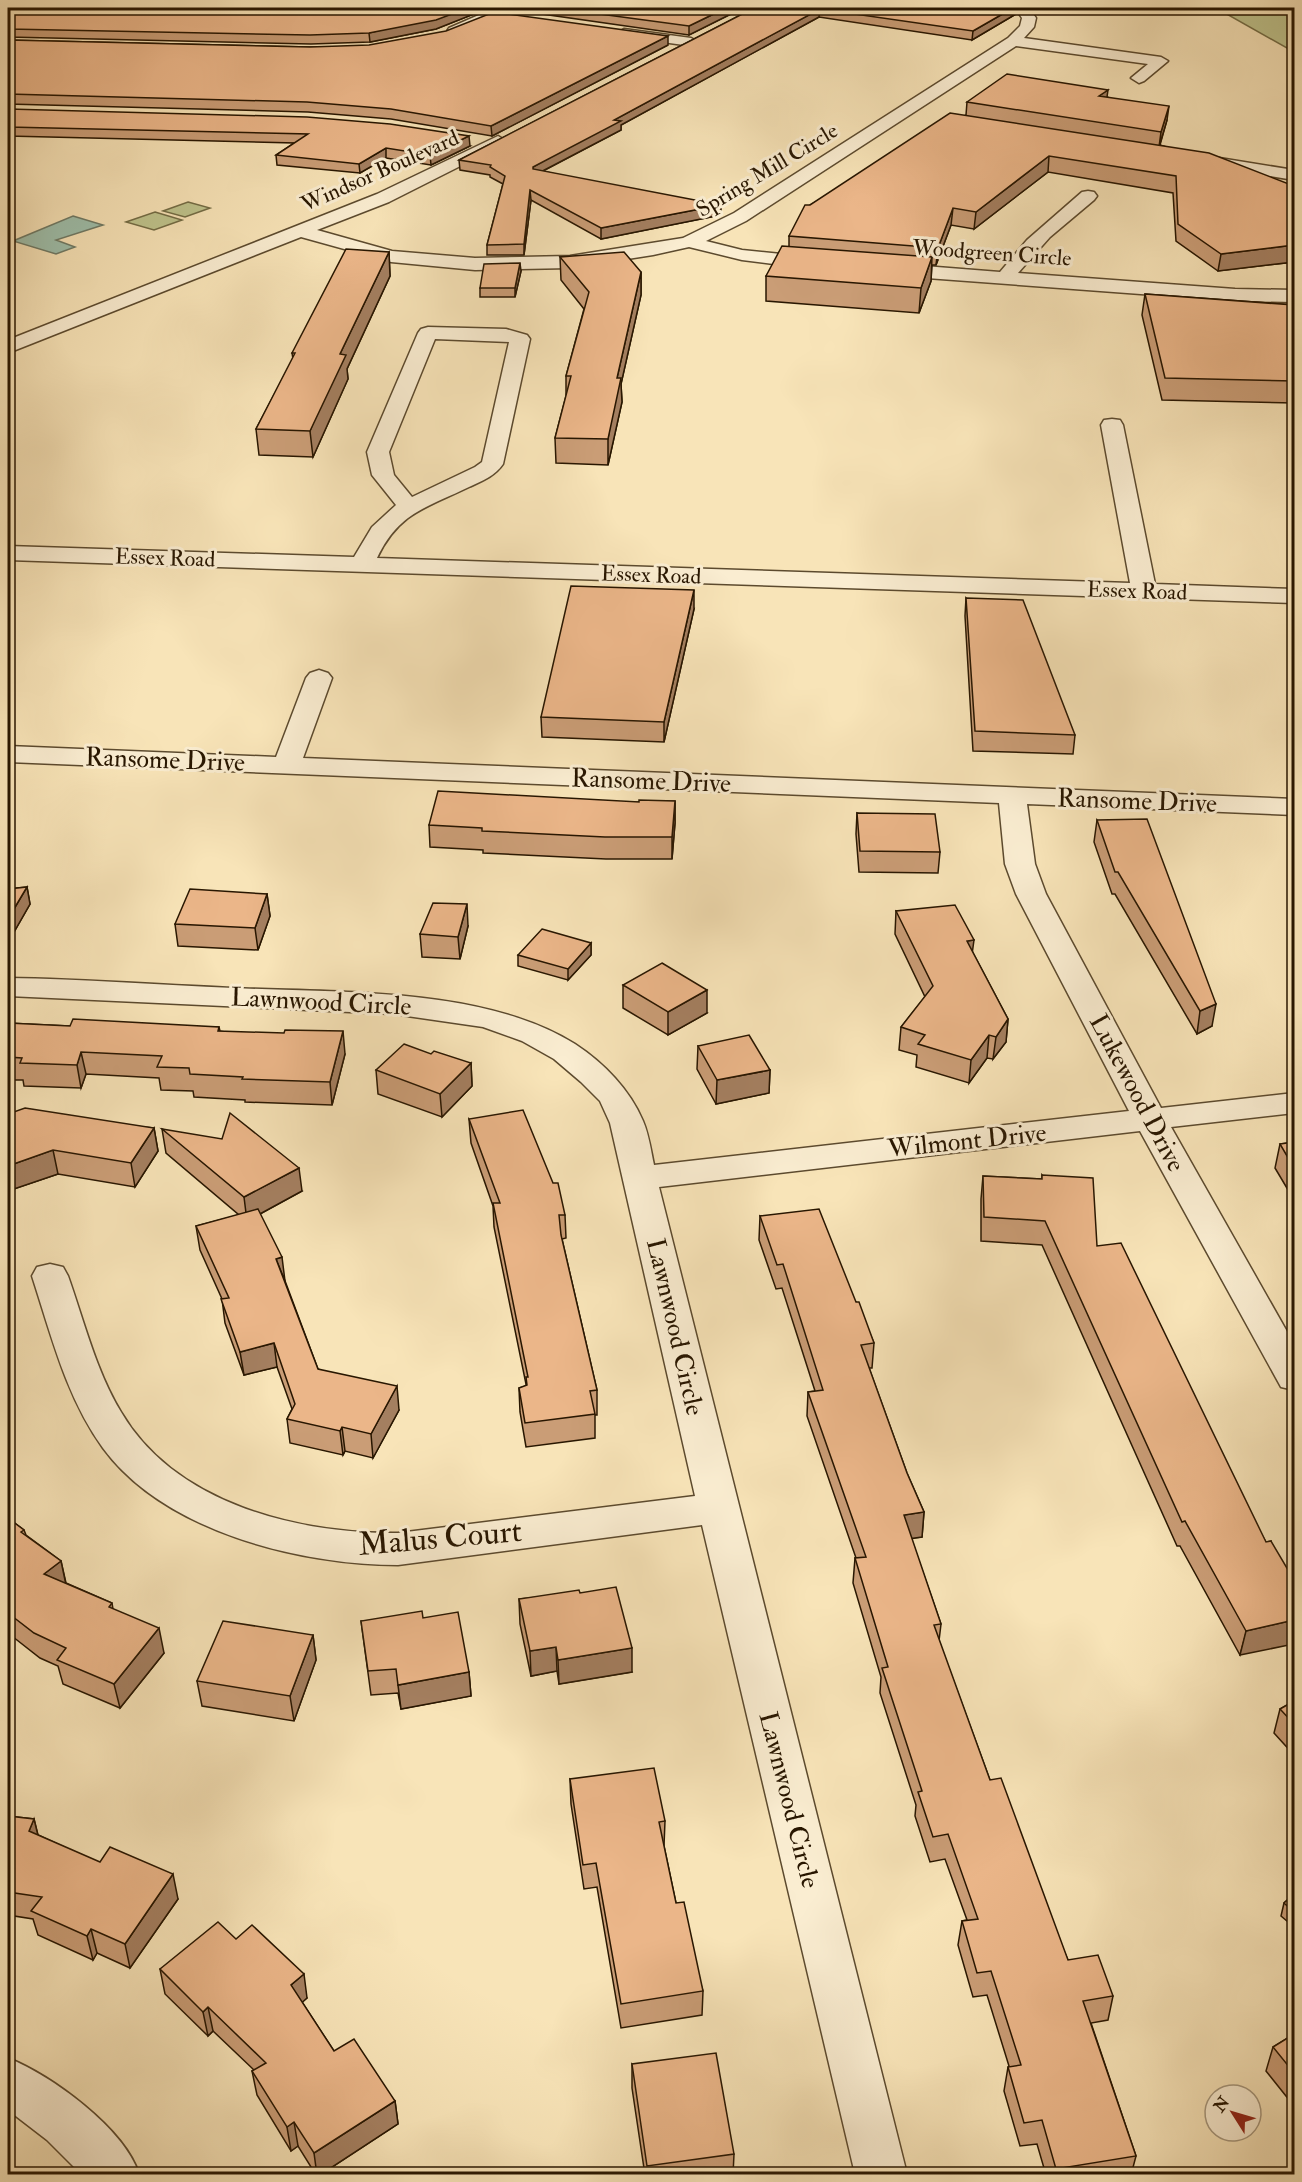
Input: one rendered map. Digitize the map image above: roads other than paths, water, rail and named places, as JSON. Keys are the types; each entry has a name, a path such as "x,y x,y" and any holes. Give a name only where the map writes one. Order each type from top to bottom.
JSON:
{"street":[{"name":"Spring Mill Circle","path":"299,231 391,256 475,264 570,262 613,257 689,242 740,218 1013,41 1027,27 1029,18 1022,8"},
{"path":"462,9 505,12"},
{"path":"441,35 505,12"},
{"path":"609,30 691,42"},
{"path":"660,58 710,32"},
{"path":"1013,41 1161,61 1139,78"},
{"path":"902,114 926,117"},
{"name":"Windsor Boulevard","path":"8,347 383,198 515,132"},
{"path":"472,139 495,143"},
{"path":"1182,157 1294,175"},
{"path":"1005,278 1031,244 1088,196"},
{"path":"689,242 753,257 833,265"},
{"name":"Woodgreen Circle","path":"868,268 1234,295 1294,296"},
{"path":"362,565 379,529 391,517 483,472 492,464 520,339 506,335 428,333 378,452 377,461 380,471 409,507"},
{"path":"1113,425 1144,592"},
{"name":"Essex Road","path":"8,553 1294,596"},
{"path":"287,765 319,678"},
{"name":"Ransome Drive","path":"8,754 1294,807"},
{"name":"Lukewood Drive","path":"1012,796 1020,864 1031,894 1151,1121 1294,1377"},
{"name":"Lawnwood Circle","path":"8,987 393,1005 489,1018 533,1034 565,1052 614,1097 627,1123 718,1508 881,2175"},
{"name":"Wilmont Drive","path":"640,1178 1294,1103"},
{"name":"Malus Court","path":"50,1276 90,1393 118,1440 152,1474 202,1507 261,1529 321,1544 387,1549 718,1508"},
{"path":"8,2082 48,2107 103,2161 113,2175"}]}
